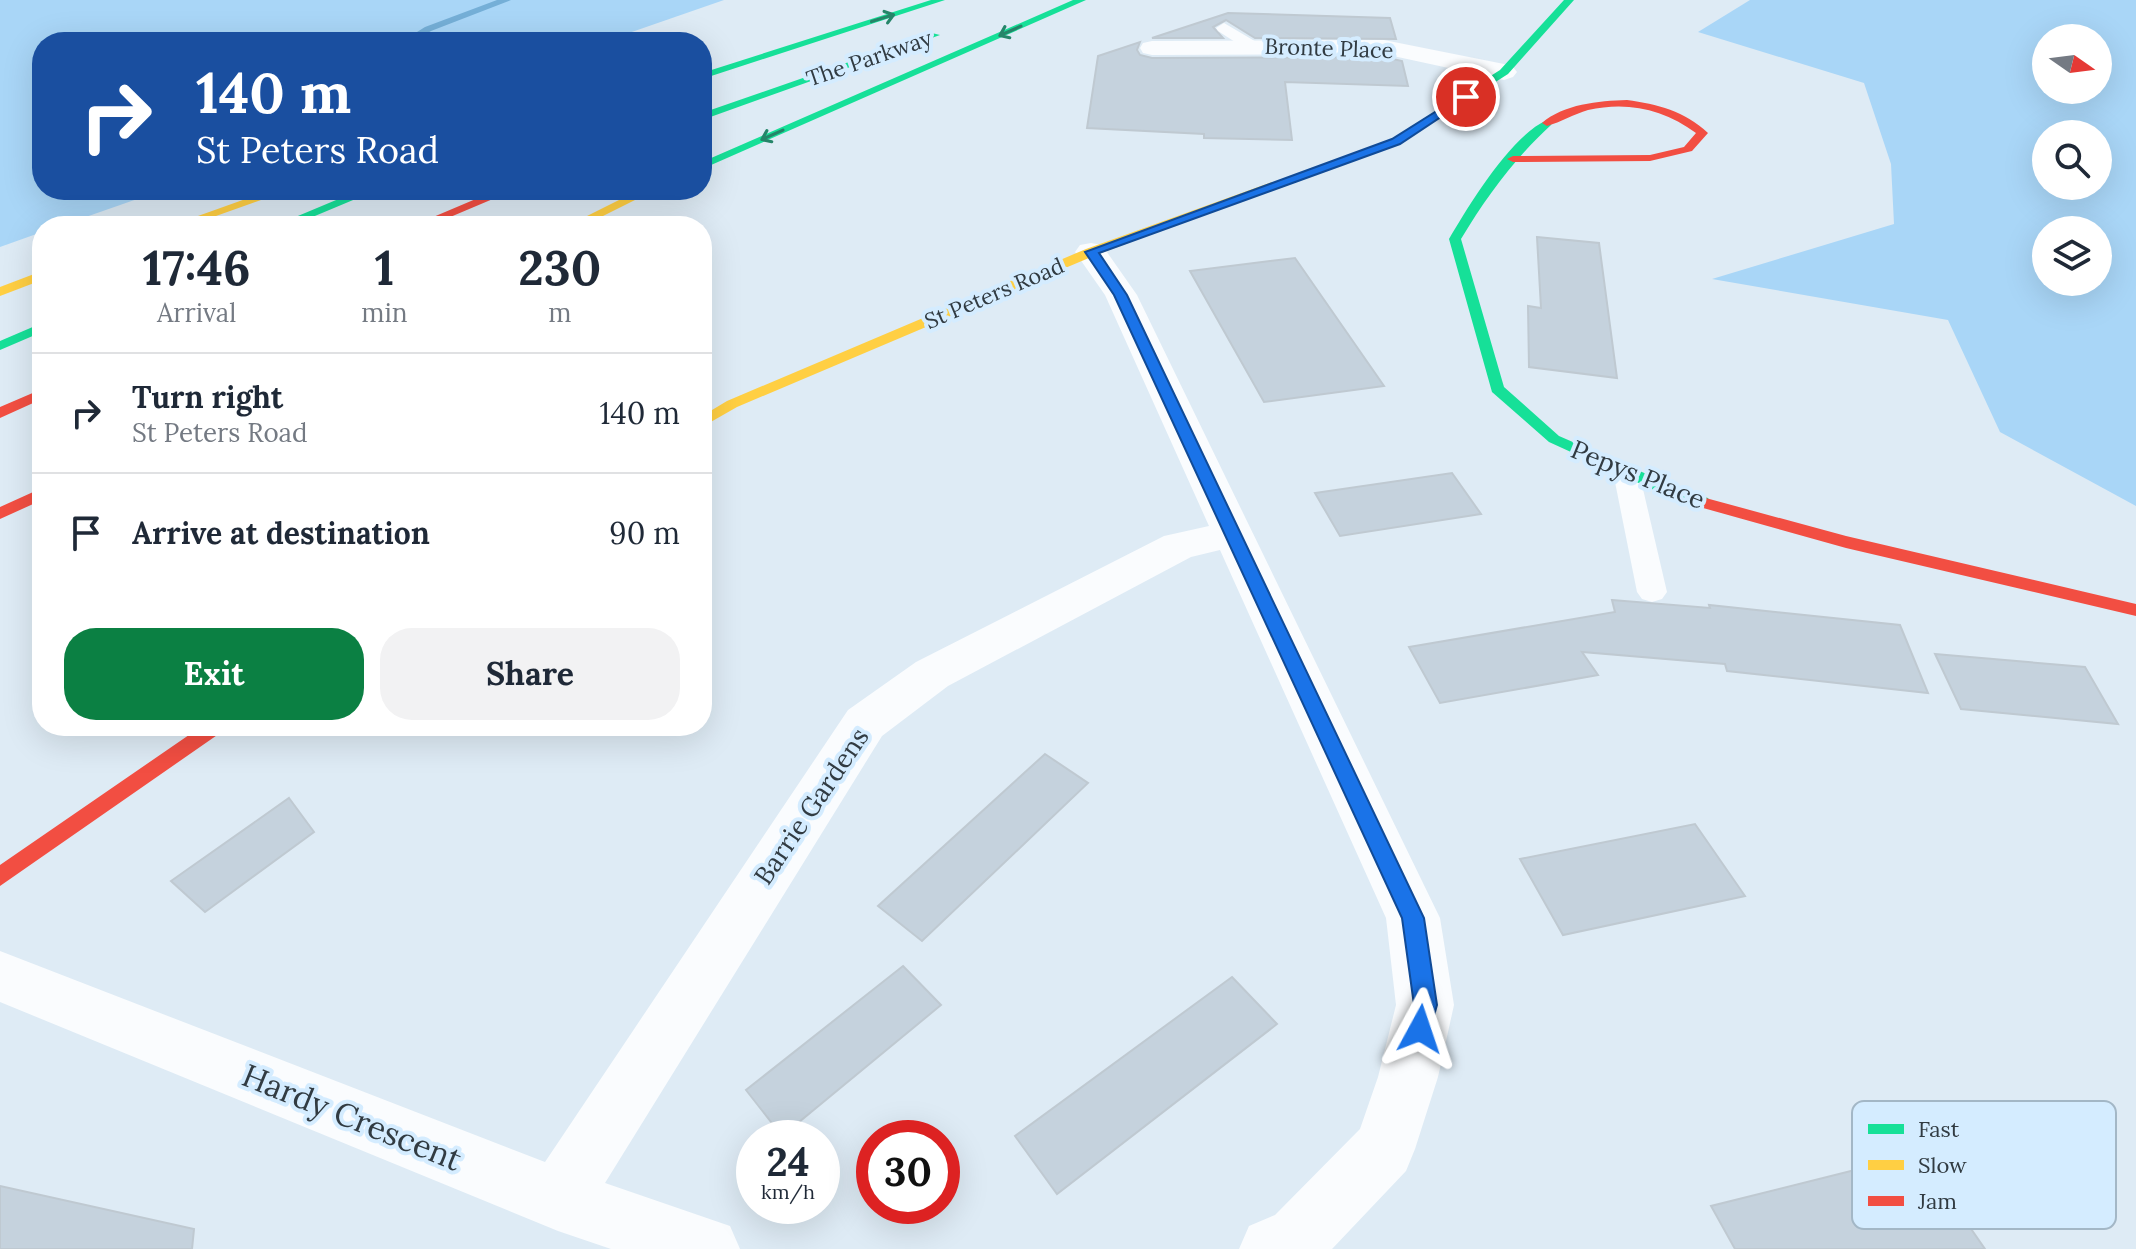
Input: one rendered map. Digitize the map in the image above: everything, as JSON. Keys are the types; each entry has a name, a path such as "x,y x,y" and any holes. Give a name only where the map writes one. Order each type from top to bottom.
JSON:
{"main road":[{"name":"The Parkway","path":"712,73 940,0"},
{"path":"712,162 1081,0"},
{"name":"St Peters Road","path":"712,416 732,404 1091,252 1396,141 1504,72 1569,0"},
{"path":"712,58 742,49 840,31"},
{"name":"The Parkway","path":"712,114 946,32"},
{"name":"Pepys Place","path":"1513,159 1565,161 1650,157 1684,151 1696,144 1702,133 1691,121 1666,112 1644,105 1610,102 1580,108 1547,120 1515,152 1513,159 1484,192 1455,239 1497,389 1554,439 1682,496 1831,538 2136,610"},
{"path":"206,216 253,200"},
{"path":"305,216 346,200"},
{"path":"443,216 483,200"},
{"path":"594,216 628,200"},
{"path":"0,292 32,279"},
{"path":"0,346 32,332"},
{"path":"0,413 32,398"},
{"path":"0,514 32,498"},
{"path":"0,877 202,736"}],"street":[{"name":"Bronte Place","path":"1152,48 1384,47 1504,72"},
{"path":"1091,252 1121,295 1413,918 1425,1005 1408,1077 1384,1149 1298,1238 1272,1249"},
{"name":"Barrie Gardens","path":"558,1199 865,723 932,674 1179,546 1233,534"},
{"name":"Hardy Crescent","path":"0,976 558,1199 707,1249"}],"lane":[{"path":"1224,28 1252,46"},
{"path":"1626,472 1652,592"}],"shaded area":[{"path":"0,0 724,0 632,32 32,32 32,200 134,200 89,216 32,216 32,236 0,247"},
{"path":"1750,0 2136,0 2136,506 2000,432 1948,320 1712,279 1894,224 1891,164 1864,83 1698,32"}],"building":[{"path":"1228,13 1390,18 1396,39 1255,38 1226,20 1213,27 1223,38 1152,38"},
{"path":"1140,42 1137,50 1140,55 1152,58 1384,57 1402,61 1408,86 1285,82 1292,140 1204,138 1204,134 1087,128 1098,56"},
{"path":"1537,237 1599,243 1617,378 1529,367 1528,306 1541,308"},
{"path":"1295,258 1384,386 1264,402 1190,271"},
{"path":"1452,473 1481,514 1340,536 1315,493"},
{"path":"1612,600 1710,608 1709,605 1900,625 1928,693 1727,671 1725,664 1582,652 1598,675 1440,703 1409,647 1615,612"},
{"path":"1935,654 2085,667 2118,724 1961,709"},
{"path":"1045,754 1088,783 922,941 878,906"},
{"path":"289,798 314,832 205,912 171,881"},
{"path":"1695,824 1745,896 1563,935 1520,859"},
{"path":"903,966 941,1005 801,1120 769,1120 746,1090"},
{"path":"1232,977 1277,1024 1057,1194 1015,1136"},
{"path":"1852,1171 1852,1229 1971,1229 1985,1249 1735,1249 1711,1206"},
{"path":"0,1186 194,1229 192,1249 0,1249"}],"waterway":[{"path":"423,32 506,0"}],"traffic: fast":[{"path":"712,73 940,0"},
{"path":"712,162 1081,0"},
{"path":"1276,185 1396,141 1504,72 1569,0"},
{"path":"712,113 935,35"},
{"path":"1547,123 1524,144 1484,191 1455,239 1497,389 1554,439 1702,502"},
{"path":"305,216 346,200"},
{"path":"0,346 32,332"}],"traffic: slow":[{"path":"712,416 732,404 1091,252 1276,185"},
{"path":"206,216 253,200"},
{"path":"594,216 628,200"},
{"path":"0,292 32,279"}],"traffic: jam":[{"path":"1513,159 1650,158 1688,149 1702,133 1667,111 1627,103 1585,107 1547,123"},
{"path":"443,216 483,200"},
{"path":"0,413 32,398"},
{"path":"0,514 32,498"},
{"path":"1702,502 1846,542 2136,610"},
{"path":"0,877 202,736"}],"route":[{"path":"1420,1029 1425,1005 1413,918 1121,295 1091,252 1396,141 1466,97"}]}
